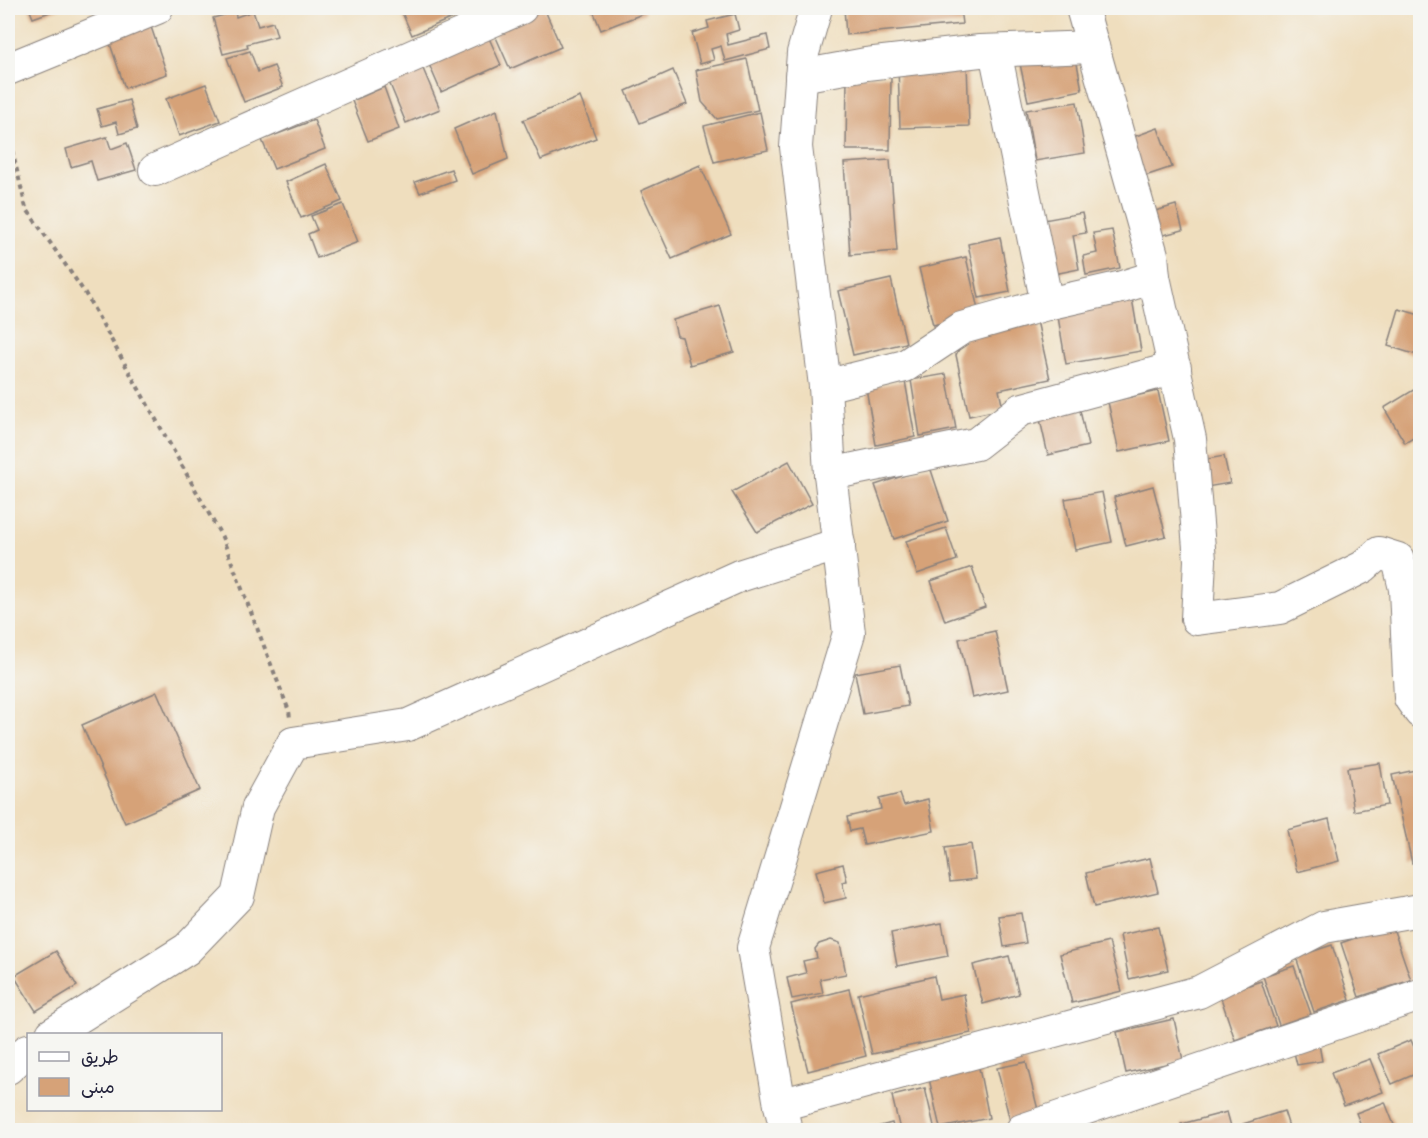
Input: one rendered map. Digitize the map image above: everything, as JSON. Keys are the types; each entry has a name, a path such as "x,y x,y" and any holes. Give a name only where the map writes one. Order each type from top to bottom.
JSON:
{"street":[{"path":"8,68 157,8"},
{"path":"155,170 521,8"},
{"path":"1082,8 1152,255 1154,277 1190,439 1200,560 1197,619 1280,608 1363,567 1379,553 1398,559 1405,589 1410,698 1420,712"},
{"path":"813,10 803,53 796,147 825,386 830,474 849,633 753,948 783,1118 1199,992 1324,927 1420,910"},
{"path":"801,76 866,64 995,51 1093,47"},
{"path":"995,51 1047,304"},
{"path":"825,386 905,366 962,328 1154,277"},
{"path":"830,474 976,444 1020,410 1175,368"},
{"path":"55,1033 187,949 238,896 258,807 293,743 408,725 739,576 839,544"},
{"path":"1022,1131 1420,995"},
{"path":"8,1068 27,1051"}],"path":[{"path":"8,133 26,208 85,293 222,537 289,711 293,743"}],"building":[{"path":"29,8 61,8 33,18"},
{"path":"400,8 470,8 471,10 412,35"},
{"path":"535,8 544,8 561,47 510,69 491,26"},
{"path":"592,8 643,8 645,13 601,30"},
{"path":"844,8 960,8 962,24 846,35"},
{"path":"253,11 258,26 273,22 277,36 247,44 248,48 223,54 213,18 235,12 236,17"},
{"path":"735,14 739,30 726,34 728,45 767,35 770,49 725,61 721,46 711,49 714,60 700,64 692,33 709,28 707,21"},
{"path":"148,18 167,74 125,88 106,32"},
{"path":"485,29 501,65 441,92 425,55"},
{"path":"250,51 258,72 274,66 283,87 244,102 227,58"},
{"path":"1075,53 1082,90 1028,101 1020,64"},
{"path":"747,59 758,110 717,119 702,102 696,70"},
{"path":"967,63 969,126 900,128 898,65"},
{"path":"421,64 440,109 406,123 387,77"},
{"path":"673,70 687,104 640,123 626,91"},
{"path":"847,76 891,76 890,150 846,150"},
{"path":"206,84 220,121 179,136 166,99"},
{"path":"384,87 399,129 368,141 352,101"},
{"path":"580,97 596,138 541,160 523,120"},
{"path":"129,100 137,129 119,134 116,122 102,126 97,109"},
{"path":"1077,102 1085,153 1035,161 1026,110"},
{"path":"497,110 508,159 472,174 454,129"},
{"path":"760,112 768,150 714,162 704,126"},
{"path":"314,120 325,149 274,169 262,140"},
{"path":"1158,128 1172,167 1136,179 1122,141"},
{"path":"107,137 111,149 127,143 136,170 97,181 91,161 71,167 66,149"},
{"path":"890,160 897,251 850,255 844,163"},
{"path":"326,164 342,201 301,218 286,182"},
{"path":"700,165 731,234 672,259 641,191"},
{"path":"451,169 455,180 420,193 415,182"},
{"path":"343,204 358,242 317,258 308,234 317,230 311,216"},
{"path":"1176,205 1183,230 1152,238 1145,214"},
{"path":"1082,213 1086,233 1073,235 1079,269 1049,275 1038,221"},
{"path":"1112,230 1120,268 1086,275 1083,256 1097,253 1093,233"},
{"path":"1000,237 1010,292 979,298 968,244"},
{"path":"966,257 979,314 933,325 919,268"},
{"path":"891,279 906,343 853,355 838,291"},
{"path":"1132,298 1141,351 1066,364 1057,311"},
{"path":"720,306 734,352 690,365 682,337 677,336 673,320"},
{"path":"1399,309 1420,315 1420,356 1388,346"},
{"path":"1036,316 1050,379 999,390 1003,409 969,416 956,355 968,331"},
{"path":"946,374 956,429 920,436 911,380"},
{"path":"905,381 915,437 876,445 866,388"},
{"path":"1420,386 1420,434 1405,443 1384,408"},
{"path":"1158,391 1169,441 1119,452 1108,402"},
{"path":"1079,406 1088,446 1048,455 1039,415"},
{"path":"1224,456 1230,483 1201,488 1196,461"},
{"path":"789,461 812,504 757,532 732,492"},
{"path":"930,467 948,521 894,539 875,485"},
{"path":"1153,486 1166,536 1126,546 1114,497"},
{"path":"1102,492 1112,542 1075,550 1065,499"},
{"path":"946,528 957,560 917,574 906,541"},
{"path":"972,567 985,607 945,621 931,581"},
{"path":"995,631 1008,690 972,698 959,639"},
{"path":"900,665 908,706 863,714 855,673"},
{"path":"157,692 200,790 125,823 82,725"},
{"path":"1380,763 1387,805 1354,811 1347,768"},
{"path":"1420,769 1420,861 1412,863 1392,775"},
{"path":"900,794 904,805 928,799 934,831 864,845 860,829 850,831 847,817 881,809 879,799"},
{"path":"1329,819 1339,861 1297,872 1287,830"},
{"path":"971,844 976,879 950,882 945,848"},
{"path":"1150,858 1158,892 1094,907 1086,873"},
{"path":"843,864 847,881 842,882 846,898 824,903 816,871"},
{"path":"1021,913 1026,943 1004,947 999,916"},
{"path":"942,923 948,956 897,966 891,933"},
{"path":"1392,925 1411,980 1359,997 1341,943"},
{"path":"1158,927 1168,970 1129,979 1120,935"},
{"path":"831,940 840,943 846,974 820,979 823,993 792,999 787,978 806,973 803,961 817,958 815,949 819,944"},
{"path":"1109,942 1122,991 1072,1003 1060,954"},
{"path":"1332,945 1350,1000 1314,1012 1296,957"},
{"path":"56,951 77,986 36,1011 14,976"},
{"path":"1009,956 1019,994 983,1004 973,965"},
{"path":"1294,966 1311,1014 1279,1025 1263,976"},
{"path":"934,976 939,999 964,994 971,1033 872,1054 858,994"},
{"path":"1261,981 1276,1026 1235,1040 1220,995"},
{"path":"849,989 866,1056 808,1071 791,1004"},
{"path":"1174,1019 1183,1060 1126,1073 1117,1032"},
{"path":"1411,1040 1420,1061 1420,1072 1392,1084 1378,1054"},
{"path":"1319,1044 1322,1061 1297,1065 1293,1048"},
{"path":"1370,1059 1383,1092 1344,1106 1331,1073"},
{"path":"1026,1062 1040,1118 1011,1125 997,1068"},
{"path":"978,1063 989,1118 940,1128 928,1074"},
{"path":"925,1088 935,1130 900,1130 892,1096"},
{"path":"1385,1102 1396,1130 1363,1130 1356,1113"},
{"path":"1284,1111 1290,1130 1245,1130 1243,1124"},
{"path":"1227,1112 1232,1130 1183,1130 1181,1124"},
{"path":"892,1123 894,1130 866,1130"}]}
